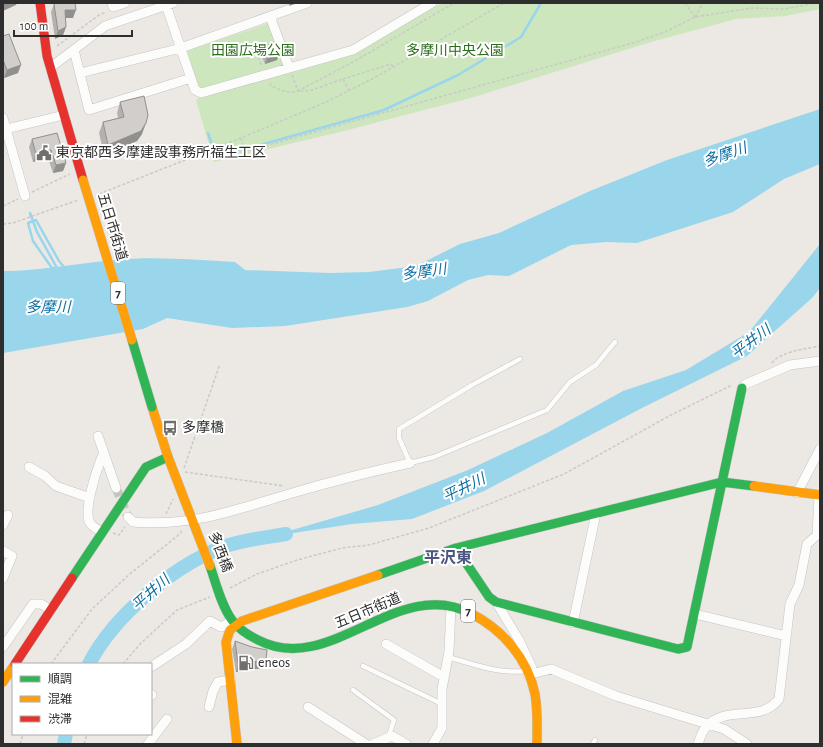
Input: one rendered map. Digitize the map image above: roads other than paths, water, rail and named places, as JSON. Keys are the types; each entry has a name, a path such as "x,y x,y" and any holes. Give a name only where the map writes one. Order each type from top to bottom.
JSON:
{"street":[{"name":"五日市街道","path":"40,3 50,68 80,170 168,457 193,522"},
{"path":"112,5 125,3"},
{"path":"80,73 181,48 307,3"},
{"path":"50,68 105,26 170,4 181,48 195,90 202,93 352,50 432,3"},
{"path":"270,16 289,68"},
{"path":"74,50 89,110 191,78"},
{"path":"6,129 64,115"},
{"path":"3,118 25,196"},
{"path":"456,548 489,597 496,602 573,623 683,649 689,644 722,482 739,385 746,384 790,365 820,361"},
{"path":"98,436 116,488"},
{"path":"797,493 820,450"},
{"path":"104,453 99,463 90,498 89,521 91,525 104,531"},
{"path":"16,663 144,469 168,457"},
{"path":"130,520 166,524 193,522 351,476 410,464"},
{"path":"29,467 44,476 56,486 90,498"},
{"path":"152,666 186,644 210,621 221,627 456,548 722,482 819,495 817,535 807,544 799,585 790,604 777,701 767,710 724,715 708,725 698,744"},
{"path":"573,623 596,513"},
{"path":"3,525 8,515"},
{"name":"多西橋","path":"193,522 220,592 234,623"},
{"path":"3,551 12,556 3,578"},
{"path":"496,602 519,640 529,673 551,669 616,696 724,729 746,744"},
{"path":"3,647 33,604 41,604 51,610"},
{"name":"五日市街道","path":"234,623 262,644 281,650 293,650 324,644 405,609 424,606 451,607 471,612 497,627 511,644 529,673 536,700 537,744"},
{"path":"433,744 442,728 444,677 448,657 451,607"},
{"path":"695,614 786,636"},
{"path":"234,623 226,642 238,744"},
{"path":"386,644 444,677"},
{"path":"3,682 12,668"},
{"path":"209,707 213,691 218,682 231,680"},
{"path":"308,707 366,744"},
{"path":"148,744 167,719"},
{"path":"373,744 392,736 406,744"}],"lane":[{"path":"520,359 472,385 399,429 399,438 410,464 434,457 547,410 570,382 596,365 615,342"},
{"path":"448,657 490,669 529,673"},
{"path":"363,666 442,704"},
{"path":"353,690 394,720 389,735 392,736"}],"water":[{"name":"多摩川","path":"820,109 820,164 784,179 733,212 637,243 607,242 571,245 509,276 488,275 468,280 428,301 407,307 285,326 232,328 167,318 143,329 3,353 3,271 31,270 102,261 145,258 235,262 245,270 330,273 369,272 416,266 460,244 499,233 590,191 667,160"},
{"path":"820,244 820,288 812,298 747,356 642,408 484,491 412,519 352,524 268,537 378,505 468,470 547,433 623,391 686,370 749,332"}],"waterway":[{"path":"208,133 215,154 253,147 384,110 458,75 521,37 541,3"},
{"path":"30,213 37,232 57,268"},
{"path":"36,220 59,261 65,268 52,268 33,241 28,223 36,220"},
{"name":"平井川","path":"90,663 100,646 128,612 163,581 182,568 201,557 228,545 286,534"},
{"name":"平井川","path":"64,744 66,735"}],"tunnel":[{"path":"116,488 128,517"}],"place":[{"name":"東京都西多摩建設事務所福生工区","path":"44,153"},
{"name":"多摩橋","path":"170,428"},
{"name":"eneos","path":"246,663"}],"district":[{"name":"平沢東","path":"448,558"}],"park label":[{"name":"田園広場公園","path":"253,51"},
{"name":"多摩川中央公園","path":"455,51"}]}
